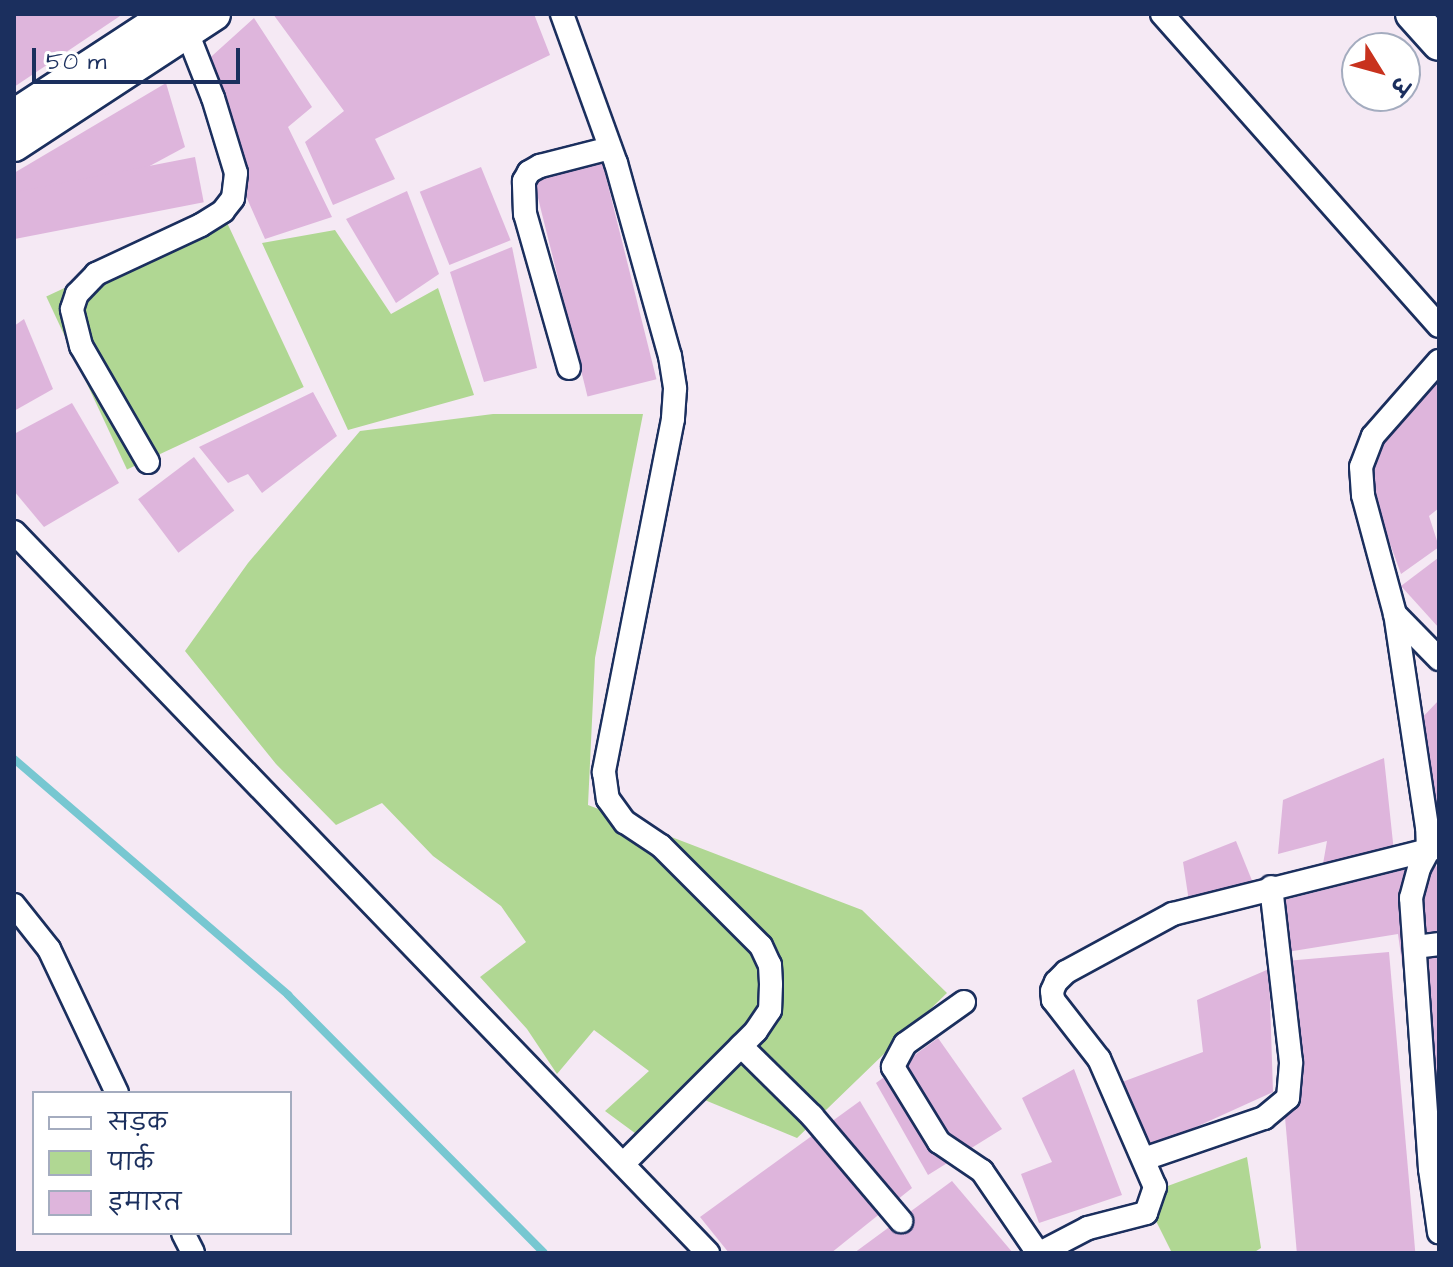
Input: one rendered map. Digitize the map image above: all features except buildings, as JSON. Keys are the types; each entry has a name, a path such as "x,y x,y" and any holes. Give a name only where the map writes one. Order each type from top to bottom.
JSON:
{"street":[{"path":"14,116 178,23 214,14"},
{"path":"562,14 610,148 666,341 675,389 673,419 604,772 608,799 625,822 661,846 761,946 770,965 770,1010 741,1046 624,1163"},
{"path":"1162,14 1439,326"},
{"path":"1412,14 1439,44"},
{"path":"14,145 178,23"},
{"path":"148,462 81,346 72,309 77,294 96,274 201,225 223,211 233,198 236,173 213,98 178,23"},
{"path":"569,368 525,214 524,181 529,172 540,166 610,148"},
{"path":"1439,361 1373,436 1361,467 1363,495 1395,614 1434,849 1419,868 1411,898 1437,1166 1439,1232"},
{"path":"14,532 708,1253"},
{"path":"1395,614 1439,659"},
{"path":"964,1002 905,1044 893,1067 939,1142 982,1171 1039,1253 1088,1228 1146,1213 1155,1187 1099,1059 1053,1000 1052,991 1056,982 1066,972 1173,914 1271,887 1434,849"},
{"path":"1144,1159 1264,1118 1288,1098 1291,1062 1271,887"},
{"path":"14,905 49,949 116,1091"},
{"path":"1415,947 1439,944"},
{"path":"741,1046 812,1116 901,1221"},
{"path":"184,1235 193,1253"}],"green space":[{"path":"223,214 304,387 127,470 46,296"},
{"path":"335,230 391,314 438,288 474,395 348,430 262,243"},
{"path":"493,414 643,414 595,658 588,805 862,910 947,993 797,1138 695,1096 643,1139 605,1111 649,1071 594,1030 557,1074 527,1029 480,977 526,942 501,906 433,856 382,803 336,825 276,764 185,651 248,563 360,431"},
{"path":"1247,1157 1261,1248 1253,1253 1172,1253 1143,1195"}],"waterway":[{"path":"14,759 288,995 544,1253"}]}
